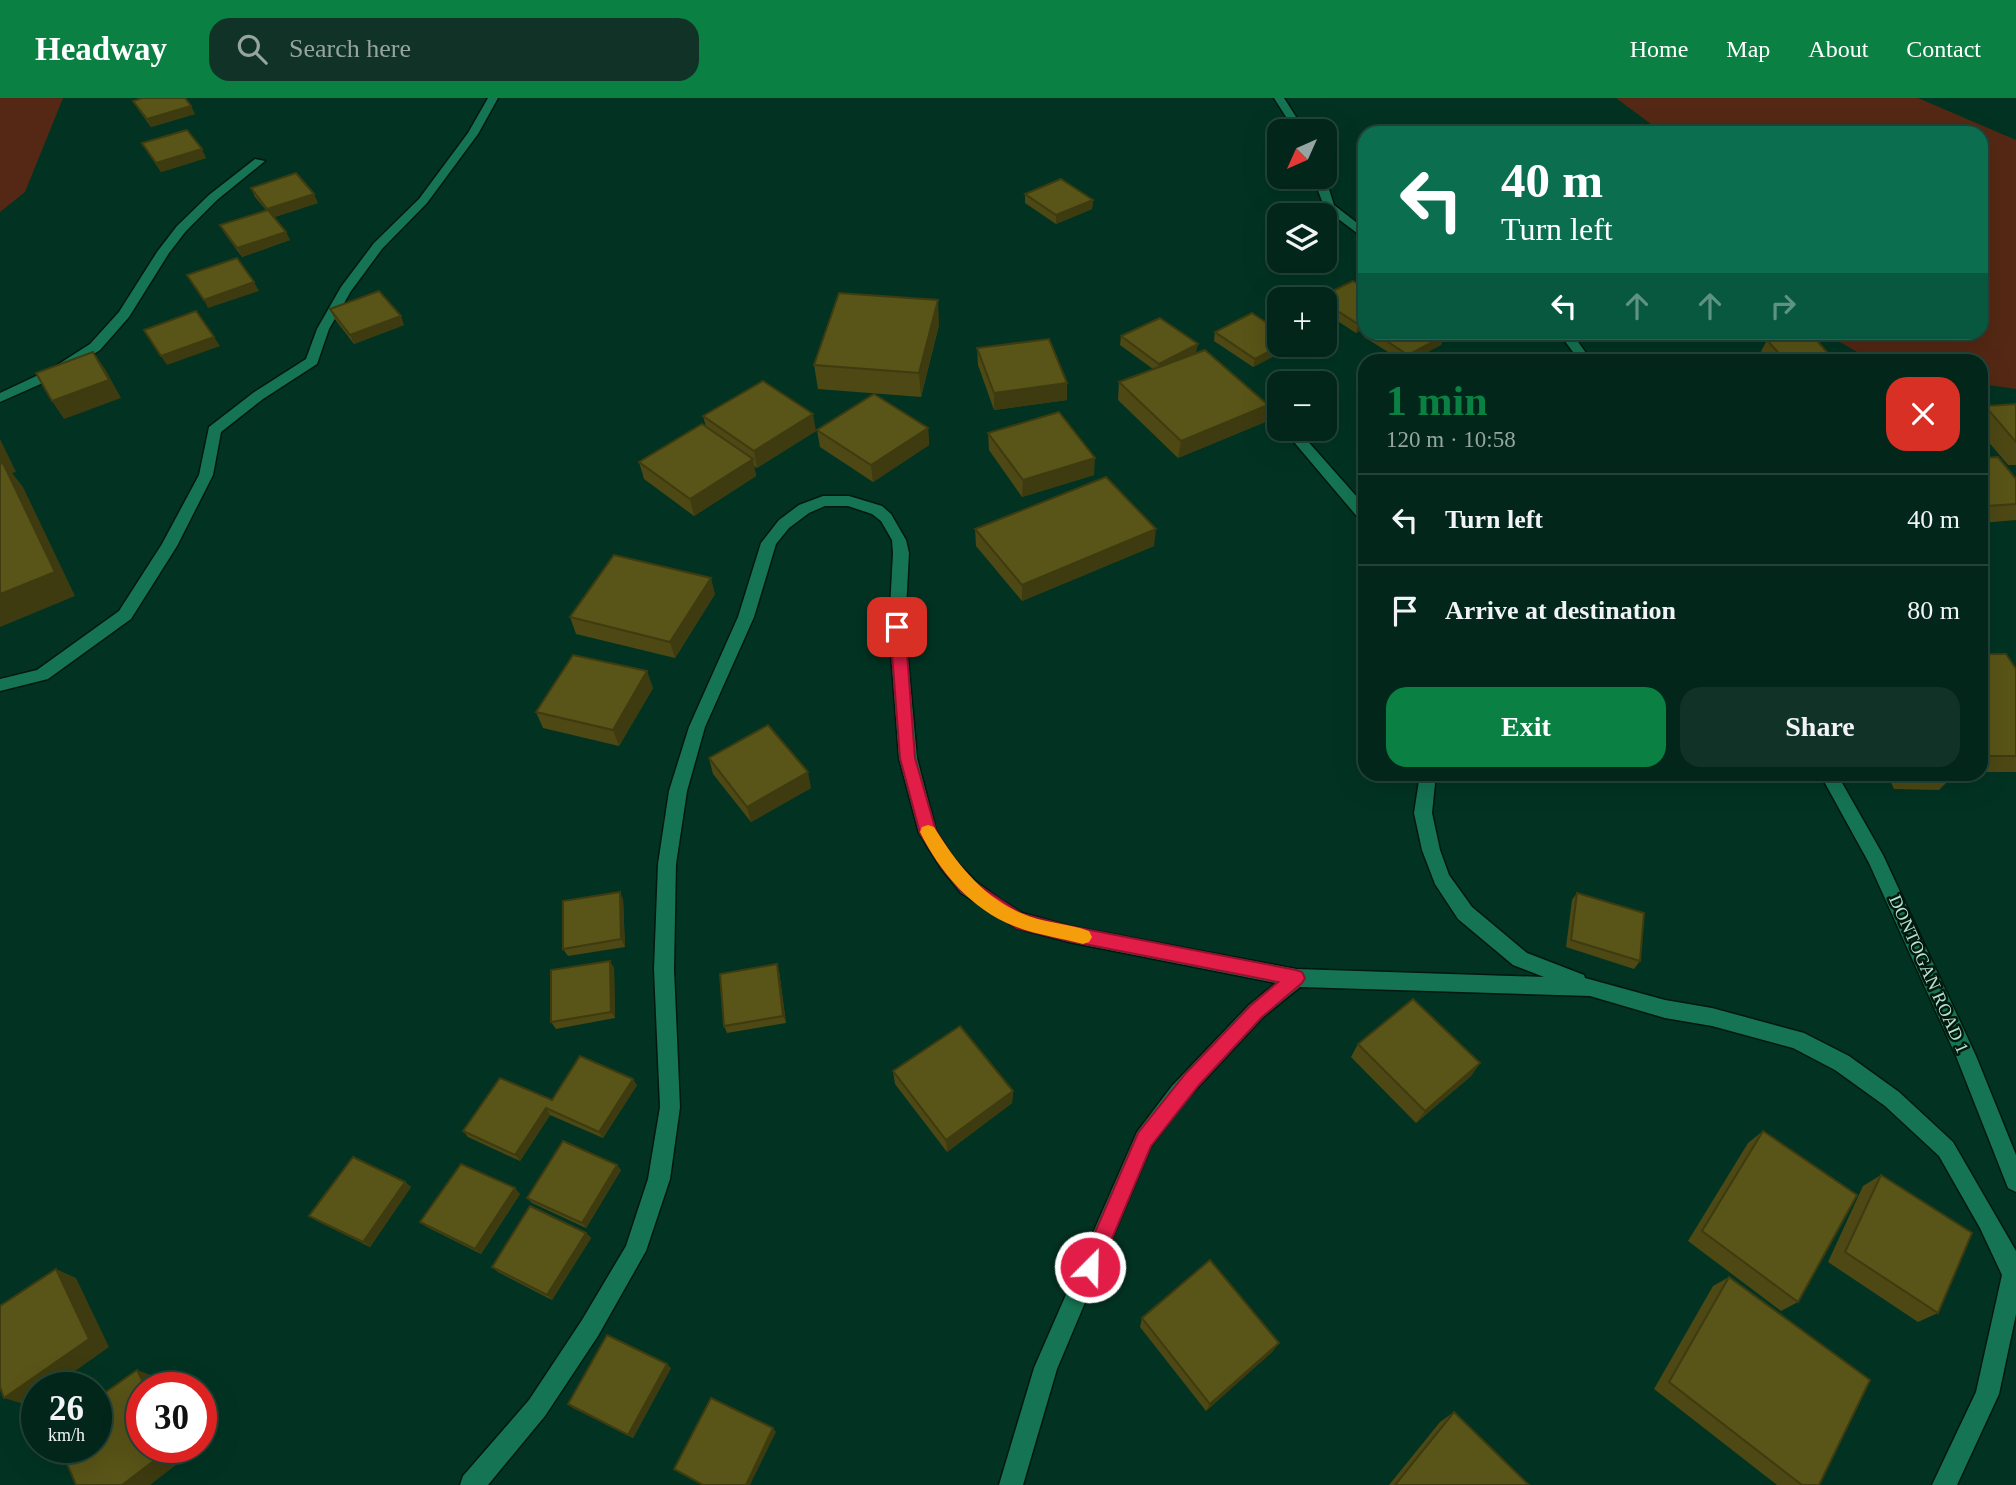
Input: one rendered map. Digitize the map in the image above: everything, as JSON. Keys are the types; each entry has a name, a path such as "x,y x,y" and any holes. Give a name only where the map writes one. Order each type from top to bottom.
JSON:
{"street":[{"path":"0,685 42,675 125,615 169,546 206,475 214,430 258,396 312,361 323,329 345,290 378,246 424,201 473,134 493,98"},
{"path":"1279,98 1292,119"},
{"path":"0,398 62,368 92,349 107,335 129,306 172,240 207,202 259,161"},
{"path":"1323,189 1329,207 1358,230"},
{"path":"1300,441 1358,508"},
{"path":"472,1485 537,1408 590,1328 635,1251 659,1179 670,1107 664,969 667,864 677,790 697,727 746,617 769,543 784,524 804,509 822,501 860,503 877,510 886,518 899,540 901,553 897,627 908,758 928,833 947,863 968,887 1017,920 1069,934 1296,978 1590,986"},
{"path":"1427,781 1423,813 1431,850 1441,877 1465,913 1520,959 1590,986 1665,1009 1712,1017 1797,1040 1842,1063 1892,1099 1946,1149 2014,1267 1987,1394 1944,1485"},
{"name":"DONTOGAN ROAD 1","path":"1832,781 1877,860 1966,1056 2016,1181"},
{"path":"1011,1485 1046,1368 1144,1139 1195,1076 1256,1011 1296,978"}],"shaded area":[{"path":"0,98 63,98 25,192 0,212"},
{"path":"1616,98 1918,98 1983,126 1654,126"},
{"path":"1988,128 2016,140 2016,389 1988,385 1988,354 1861,354 1836,340 1988,340"}],"building":[{"path":"142,98 185,98 191,106 147,119 133,101"},
{"path":"187,130 202,149 156,163 142,143"},
{"path":"296,173 314,194 267,209 251,188"},
{"path":"1061,179 1093,200 1056,215 1025,194"},
{"path":"268,210 286,232 237,248 220,225"},
{"path":"237,258 254,282 204,300 187,275"},
{"path":"1353,281 1358,284 1358,324 1337,311 1337,289"},
{"path":"379,291 401,316 350,335 330,309"},
{"path":"839,293 938,300 919,373 814,365"},
{"path":"196,311 214,337 161,356 144,330"},
{"path":"1252,313 1267,323 1267,353 1255,359 1215,332"},
{"path":"1160,318 1198,344 1159,364 1121,336"},
{"path":"1049,339 1067,383 994,393 977,348"},
{"path":"1385,340 1436,340 1410,354"},
{"path":"1767,340 1816,340 1829,354 1780,354"},
{"path":"1205,350 1267,405 1181,441 1119,382"},
{"path":"93,352 109,380 52,401 36,373"},
{"path":"763,381 813,414 754,451 703,416"},
{"path":"874,394 928,428 871,465 817,430"},
{"path":"2016,404 2016,442 1988,409 1988,406"},
{"path":"1059,412 1095,458 1023,480 988,433"},
{"path":"702,424 753,459 690,499 639,462"},
{"path":"1998,457 2016,479 2016,504 1988,506 1988,458"},
{"path":"3,463 55,572 0,594 0,464"},
{"path":"1106,477 1156,529 1022,585 975,529"},
{"path":"614,555 711,578 670,642 570,617"},
{"path":"1988,654 2006,654 2016,669 2016,756 1988,756"},
{"path":"573,655 647,671 613,730 536,712"},
{"path":"768,725 808,772 747,807 709,758"},
{"path":"620,892 621,939 563,949 563,901"},
{"path":"1577,893 1644,913 1640,961 1571,940"},
{"path":"610,961 611,1012 551,1022 551,970"},
{"path":"777,964 783,1016 724,1026 720,974"},
{"path":"1413,999 1480,1063 1425,1111 1358,1044"},
{"path":"960,1026 1013,1091 946,1140 893,1071"},
{"path":"580,1056 633,1079 599,1132 546,1108 515,1155 463,1131 500,1078 552,1100"},
{"path":"1763,1131 1857,1195 1798,1302 1702,1231"},
{"path":"563,1141 617,1165 582,1223 527,1198"},
{"path":"353,1157 405,1182 363,1242 309,1216"},
{"path":"461,1164 515,1188 475,1249 420,1222"},
{"path":"1881,1175 1972,1233 1938,1313 1845,1252"},
{"path":"530,1206 586,1233 547,1295 492,1267"},
{"path":"1210,1260 1279,1343 1210,1404 1142,1318"},
{"path":"56,1269 89,1339 41,1372 21,1372 21,1386 4,1398 0,1387 0,1306"},
{"path":"1729,1277 1870,1380 1819,1485 1802,1485 1669,1382"},
{"path":"607,1335 667,1364 628,1435 568,1404"},
{"path":"126,1378 126,1463 151,1463 122,1485 76,1485 67,1463 112,1463 112,1388"},
{"path":"711,1398 773,1428 746,1485 703,1485 674,1469"},
{"path":"1454,1412 1529,1485 1395,1485"}],"slow traffic":[{"path":"928,832 947,863 968,887 991,904 1017,920 1083,937"}],"route":[{"path":"897,627 908,758 928,833 947,863 968,887 1017,920 1069,934 1296,978 1256,1011 1179,1093 1144,1139 1090,1267"}]}
